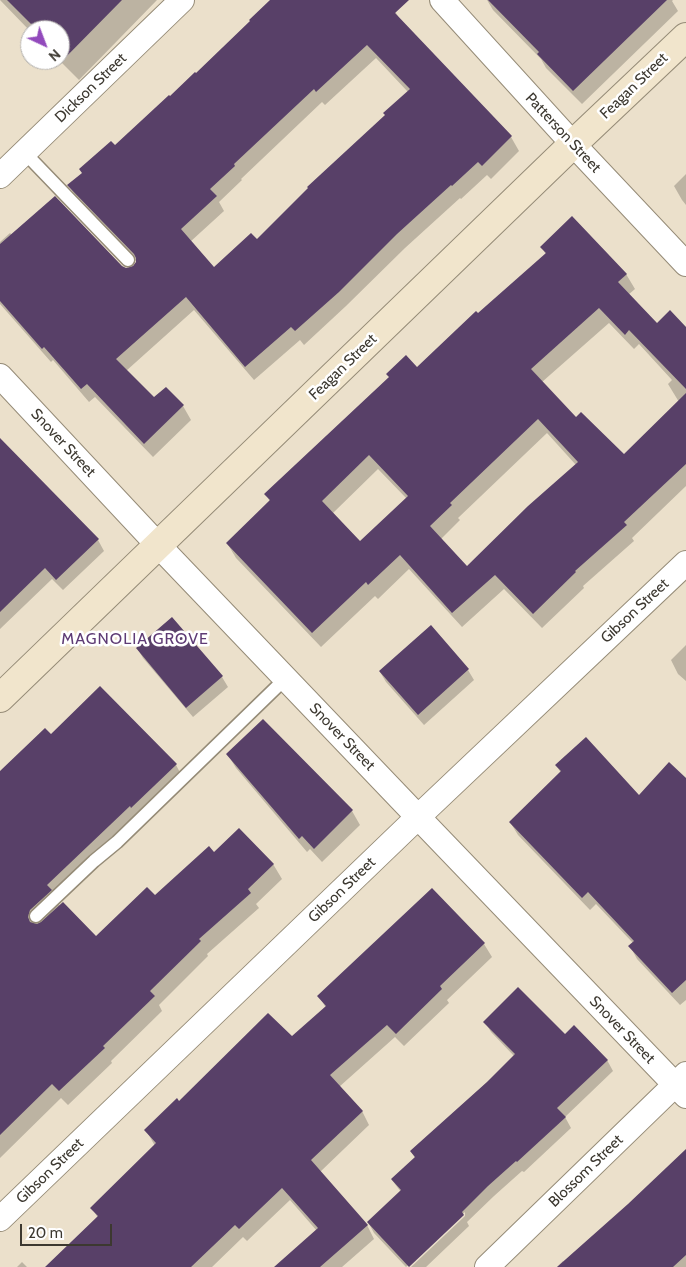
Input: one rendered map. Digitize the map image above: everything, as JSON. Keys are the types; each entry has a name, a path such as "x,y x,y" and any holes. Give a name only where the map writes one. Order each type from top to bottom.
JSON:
{"street":[{"name":"Dickson Street","path":"0,176 182,0"},
{"name":"Patterson Street","path":"442,0 573,144 686,264"},
{"name":"Feagan Street","path":"0,698 686,37"},
{"name":"Snover Street","path":"0,376 158,545 418,817 682,1085"},
{"name":"Gibson Street","path":"0,1219 418,817 686,563"},
{"name":"Blossom Street","path":"487,1267 682,1085"}],"lane":[{"path":"24,152 128,260"},
{"path":"36,916 117,842 286,678"}],"building":[{"path":"7,0 122,0 70,53 70,20 27,20"},
{"path":"270,0 409,0 395,13 512,136 482,166 478,162 451,185 397,234 339,292 295,331 291,327 245,367 186,297 116,359 154,397 166,387 184,405 144,444 87,384 81,389 44,347 42,349 0,301 0,244 55,196 122,266 126,268 133,266 136,262 134,254 67,185 82,173 79,169 111,141 115,145 196,73","holes":["367,45 410,89 383,113 385,115 307,187 257,239 251,233 214,267 181,229 217,196 210,189 235,166 234,164 314,89 316,92"]},
{"path":"488,0 667,0 573,91 537,54 539,52"},
{"path":"572,216 627,274 618,282 657,323 670,310 686,327 686,389 629,330 625,335 599,308 531,369 576,417 581,412 624,454 686,393 686,464 624,522 627,525 575,571 533,614 495,575 452,613 400,555 368,585 366,582 312,633 226,543 270,500 264,494 389,377 386,374 406,355 417,367 476,311 478,313 546,253 540,247","holes":["538,419 578,462 528,506 467,566 430,526 452,505 450,503","369,455 408,496 360,541 322,501"]},
{"path":"0,438 99,539 56,580 45,568 0,612"},
{"path":"172,617 223,676 186,708 136,648"},
{"path":"431,625 469,669 418,715 379,671"},
{"path":"100,686 177,764 47,885 52,890 30,910 28,917 30,922 37,924 41,922 63,902 96,936 147,887 155,895 209,846 214,852 239,828 274,864 248,889 251,893 199,939 201,941 150,991 155,996 103,1046 105,1048 59,1091 52,1084 0,1135 0,771 45,728 51,734"},
{"path":"263,719 353,810 314,849 302,836 299,839 226,754"},
{"path":"586,737 639,795 669,762 686,778 686,980 672,993 628,946 634,941 588,892 582,898 509,822 561,771 555,765"},
{"path":"432,888 485,943 440,986 442,989 396,1034 387,1025 330,1075 363,1111 311,1160 368,1225 320,1267 274,1267 318,1228 282,1188 239,1229 235,1225 191,1267 45,1267 98,1216 90,1208 156,1143 144,1130 177,1098 179,1101 268,1013 292,1036 326,1006 317,996"},
{"path":"518,987 565,1034 574,1025 608,1060 557,1108 566,1117 488,1186 462,1212 464,1215 409,1267 367,1222 401,1190 391,1179 415,1157 410,1151 487,1082 515,1054 483,1022"},
{"path":"686,1149 686,1255 673,1267 557,1267 628,1204"}],"district":[{"name":"MAGNOLIA GROVE","path":"135,639"}]}
